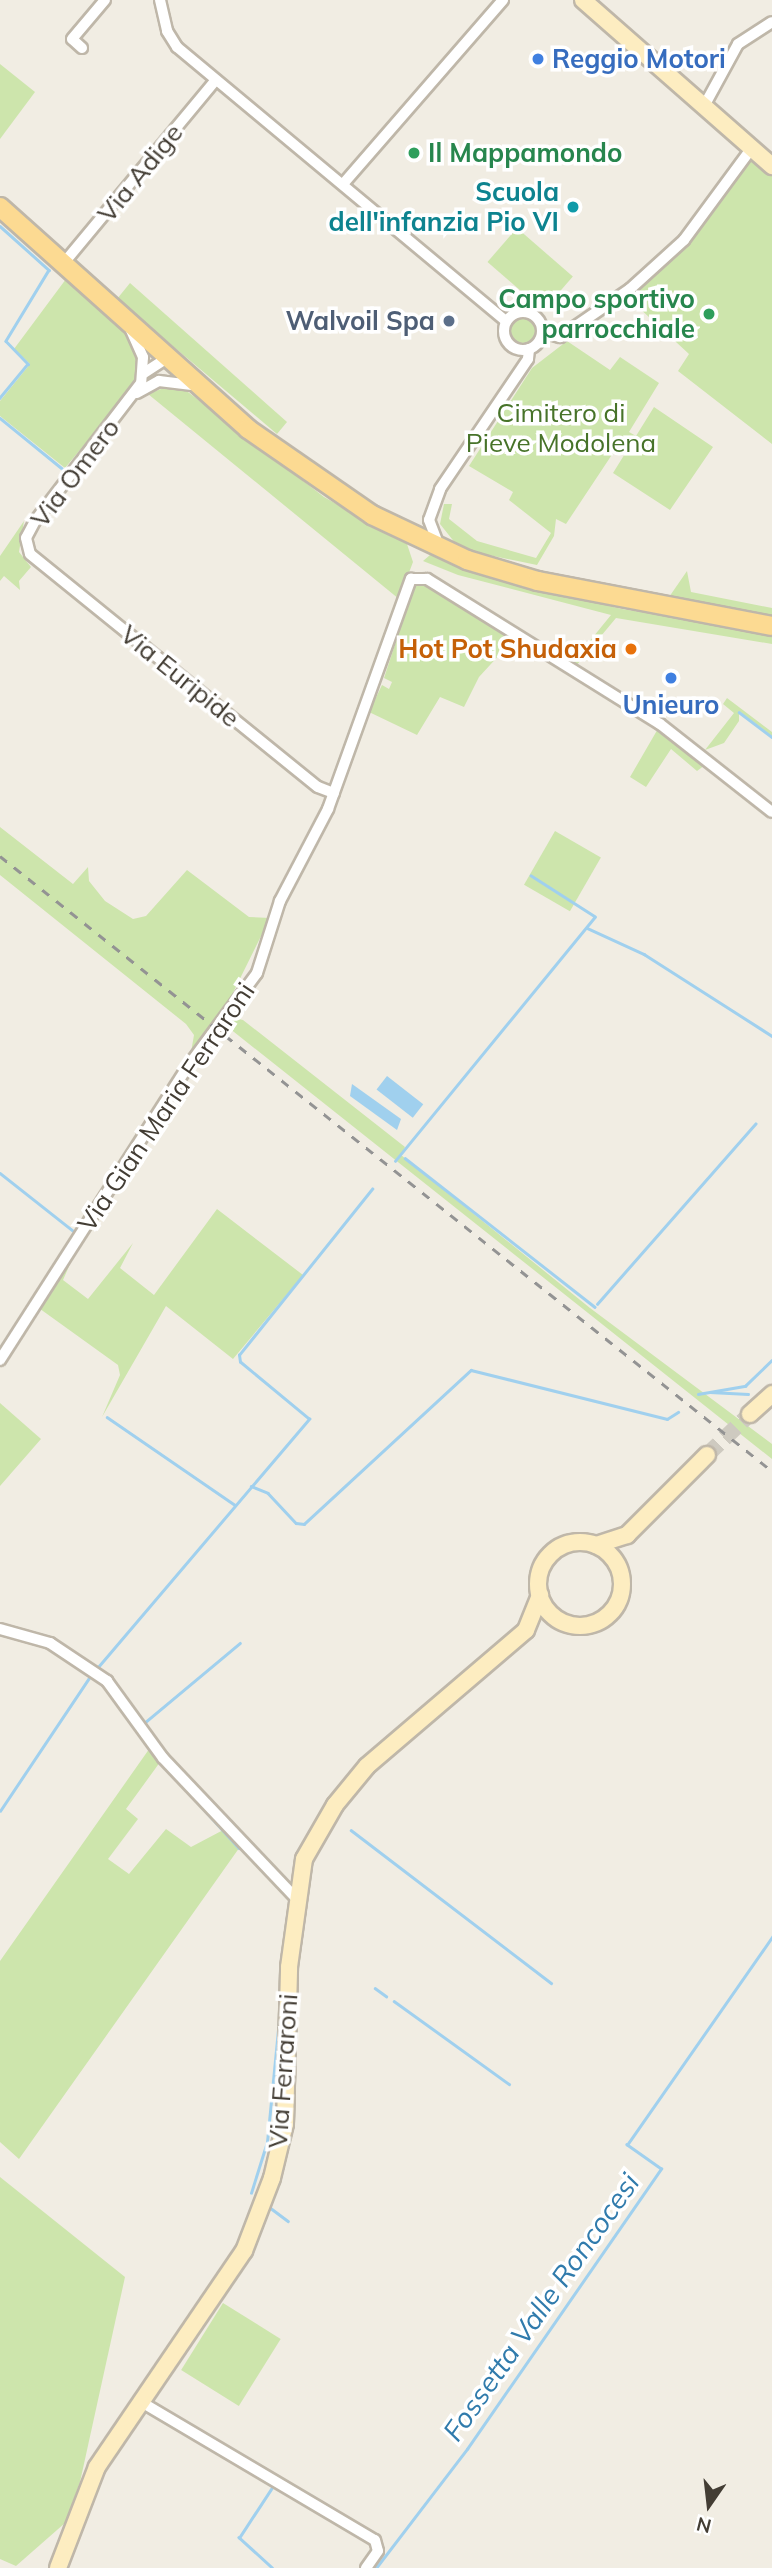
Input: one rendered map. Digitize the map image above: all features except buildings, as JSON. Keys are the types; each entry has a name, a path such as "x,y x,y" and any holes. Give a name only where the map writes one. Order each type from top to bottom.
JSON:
{"main road":[{"path":"583,0 772,166"},
{"path":"0,207 196,385 317,482 401,530 440,549 538,581 772,626"},
{"path":"751,1414 772,1394"},
{"path":"627,1535 618,1566 621,1596 608,1615 579,1626 558,1619 540,1595 540,1572 552,1552 573,1543 596,1545 627,1535 707,1455"},
{"path":"596,1545 618,1566"},
{"name":"Via Ferraroni","path":"526,1630 540,1595"},
{"name":"Via Ferraroni","path":"58,2568 97,2467 244,2251 275,2168 285,2123 287,2004 297,1899 304,1859 359,1776 526,1630 558,1619"},
{"name":"Via Ferraroni","path":"66,2550 66,2568"}],"street":[{"path":"82,48 72,39 105,0"},
{"path":"343,184 503,0"},
{"path":"162,2 171,40 506,321 508,343 529,349"},
{"path":"703,108 738,44 772,22"},
{"name":"Via Adige","path":"63,264 216,80"},
{"path":"506,321 519,312 531,313 542,332 560,337 630,289 684,240 751,149"},
{"path":"124,320 139,345 144,373 167,358"},
{"path":"440,549 429,520 440,489 528,359 529,349 542,332"},
{"path":"167,358 155,382 196,385"},
{"name":"Via Omero","path":"30,554 26,538 35,521 135,395 144,373"},
{"name":"Via Omero","path":"135,395 155,382"},
{"path":"401,530 429,520"},
{"name":"Via Euripide","path":"30,554 318,786 334,793"},
{"name":"Via Gian Maria Ferraroni","path":"0,1360 189,1065 252,983 280,901 334,793 411,579 422,576 660,724 772,812"},
{"path":"0,1629 50,1643 93,1670 163,1758 297,1899"},
{"path":"143,2403 375,2540 377,2554 366,2568"}],"green space":[{"path":"0,64 35,92 0,139"},
{"name":"Campo sportivo parrocchiale","path":"748,154 772,174 772,444 678,371 689,354 624,294 684,240"},
{"path":"517,228 573,277 543,311 487,262"},
{"path":"66,279 125,333 139,362 133,386 65,468 0,416 0,401 30,364 14,349"},
{"path":"130,283 287,422 277,434 117,299"},
{"path":"523,317 532,321 536,330 532,339 523,343 514,339 510,330 514,321"},
{"name":"Cimitero di Pieve Modolena","path":"567,341 610,370 620,357 659,383 629,432 636,436 654,407 713,447 670,510 613,473 631,444 623,438 566,524 556,519 554,536 537,565 460,549 440,524 444,504 452,504 449,519 477,541 536,558 551,533 509,500 513,492 469,466 532,368"},
{"path":"169,386 188,392 324,497 407,544 413,562 399,599 148,394"},
{"path":"24,521 19,552 31,567 19,581 20,590 4,576 0,581 0,556"},
{"path":"430,555 524,586 622,609 772,633 772,644 616,618 576,666 571,664 611,615 458,575 423,561"},
{"path":"687,571 691,592 772,608 772,616 667,600"},
{"path":"415,584 424,584 513,640 479,677 464,707 440,697 417,735 369,712 382,685 389,689 392,682 384,678"},
{"path":"727,698 772,732 772,736 739,711 739,721 724,743 705,750 734,713 723,704"},
{"path":"659,727 705,765 697,771 671,749 646,787 630,777"},
{"path":"0,827 73,884 88,867 89,881 105,901 133,919 146,916 187,870 249,917 270,918 221,1017 190,1058 194,1035 186,1024 0,875"},
{"path":"555,831 601,858 570,911 524,885"},
{"path":"230,1017 243,1020 405,1147 401,1155 590,1308 772,1444 772,1459 224,1024"},
{"path":"217,1209 303,1275 233,1359 166,1306 102,1417 120,1375 118,1365 36,1306 63,1259 70,1264 63,1280 88,1299 133,1243 120,1268 154,1295"},
{"path":"0,1403 41,1439 0,1486"},
{"path":"152,1745 163,1758 126,1809 138,1819 108,1859 129,1874 166,1829 191,1847 227,1828 242,1844 19,2159 0,2142 0,1961"},
{"path":"0,2177 125,2277 80,2482 65,2523 16,2566 0,2559"},
{"path":"223,2303 281,2339 239,2406 181,2370"}],"water":[{"path":"387,1076 423,1104 413,1118 377,1089"},
{"path":"352,1084 401,1119 397,1130 350,1096"}],"waterway":[{"path":"0,226 49,270 6,341 28,364 0,398"},
{"path":"0,418 64,470"},
{"path":"739,712 772,737"},
{"path":"395,1161 595,917 531,876"},
{"path":"587,928 644,954 772,1036"},
{"path":"597,1304 755,1124"},
{"path":"405,1158 595,1307"},
{"path":"0,1173 76,1233"},
{"path":"98,1667 309,1419 240,1362 239,1355 372,1189"},
{"path":"698,1394 745,1386 772,1360"},
{"path":"251,1486 268,1493 296,1523 304,1524 471,1370 667,1419 678,1412"},
{"path":"710,1392 748,1394"},
{"path":"107,1417 235,1505"},
{"path":"143,1724 240,1643"},
{"path":"0,1811 91,1675"},
{"path":"125,1715 148,1746"},
{"path":"192,1796 239,1848"},
{"path":"351,1830 551,1983"},
{"name":"Fossetta Valle Roncocesi","path":"376,2568 467,2449 661,2169 627,2145 772,1937"},
{"path":"375,1988 386,1996"},
{"path":"394,2001 509,2084"},
{"path":"251,2193 267,2142 280,2010"},
{"path":"268,2206 288,2221"},
{"path":"272,2568 239,2538 273,2486"}],"tunnel":[{"path":"707,1455 750,1414"}],"railway":[{"path":"0,856 772,1471"}],"place":[{"name":"Reggio Motori","path":"538,59"},
{"name":"Il Mappamondo","path":"414,153"},
{"name":"Scuola dell'infanzia Pio VI","path":"573,207"},
{"name":"Campo sportivo parrocchiale","path":"709,314"},
{"name":"Walvoil Spa","path":"449,321"},
{"name":"Hot Pot Shudaxia","path":"631,649"},
{"name":"Unieuro","path":"671,678"}]}
